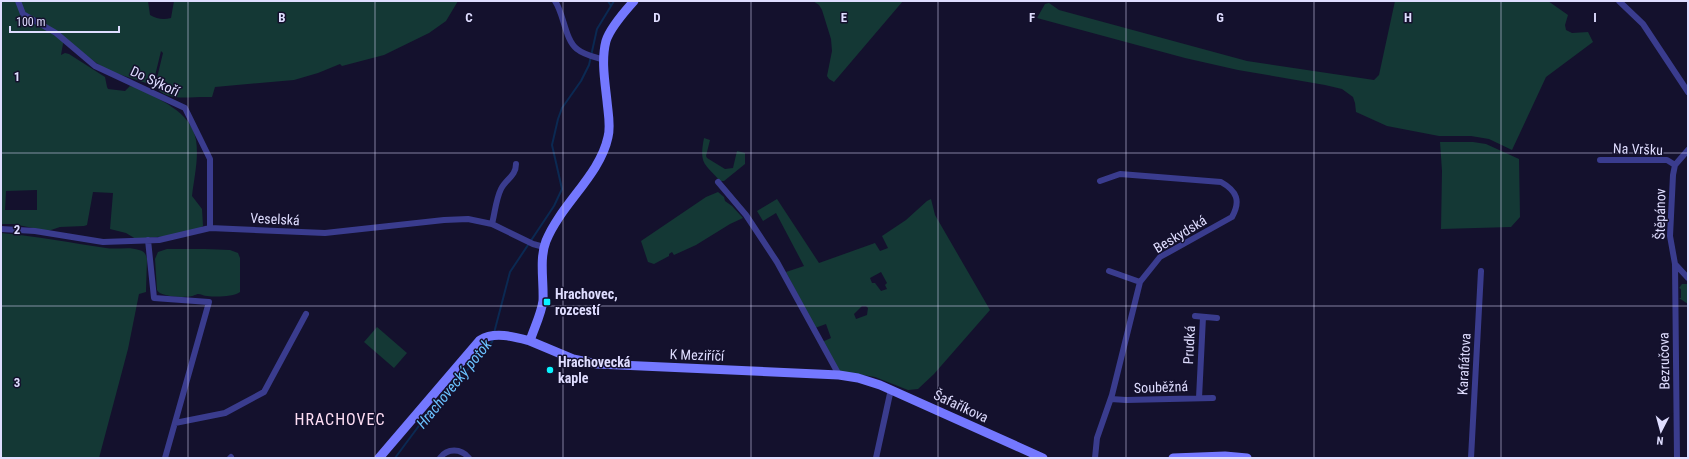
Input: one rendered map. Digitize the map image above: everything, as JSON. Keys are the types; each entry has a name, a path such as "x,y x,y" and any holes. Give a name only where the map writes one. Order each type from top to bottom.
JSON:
{"street":[{"name":"Do Sýkoří","path":"18,1 23,14 56,33 95,66 185,108 210,159 210,228"},
{"path":"555,1 560,8 573,46 586,54 600,59"},
{"path":"530,341 542,304 544,247 558,216 589,176 602,155 608,137 609,124 600,59 607,40 622,16 634,1"},
{"path":"1619,1 1643,24 1688,92"},
{"path":"1675,165 1688,150"},
{"name":"Na Vršku","path":"1600,160 1666,160 1675,165"},
{"path":"492,224 501,189 514,174 516,164"},
{"name":"Štěpánov","path":"1675,165 1673,175 1670,236 1675,264"},
{"name":"Beskydská","path":"1095,458 1098,434 1111,399 1140,282 1160,257 1232,217 1236,210 1237,200 1234,192 1221,182 1120,174 1100,181"},
{"path":"718,182 746,215 777,262 839,375"},
{"name":"Veselská","path":"1,229 35,232 103,242 159,240 210,228 325,233 444,220 468,219 492,224 533,244 544,247"},
{"path":"148,240 154,298 209,302 165,458"},
{"path":"1675,264 1688,278"},
{"name":"Bezručova","path":"1675,264 1677,458"},
{"path":"1109,271 1140,282"},
{"name":"Karafiátova","path":"1471,458 1481,271"},
{"path":"175,423 225,413 264,392 306,314"},
{"path":"1195,316 1217,318"},
{"name":"Prudká","path":"1199,398 1203,317"},
{"name":"K Meziříčí","path":"379,458 475,345 483,338 494,336 530,341 573,359 597,364 839,375 866,380"},
{"name":"Šafaříkova","path":"866,380 891,389 1043,458"},
{"path":"876,458 891,389"},
{"name":"Souběžná","path":"1111,399 1213,398"},
{"path":"440,458 443,454 450,450 462,452 469,458"},
{"path":"1173,458 1225,456 1247,458"}],"green space":[{"path":"1,1 148,1 150,15 163,19 171,18 174,1 458,1 446,21 429,33 384,55 342,66 340,64 318,73 294,80 215,87 212,97 180,98 166,95 160,91 155,86 163,53 161,51 154,80 146,83 109,71 64,38 61,55 65,53 69,54 105,77 108,89 125,91 130,86 135,87 163,101 188,121 193,130 197,147 197,161 192,196 202,209 203,226 198,229 167,236 136,239 126,233 110,229 113,193 93,192 87,225 60,227 48,231 13,224 1,224","holes":["37,190 37,210 5,210 6,191"]},
{"path":"813,1 903,1 834,82 827,76 832,51 831,39 822,10 819,5"},
{"path":"1395,1 1548,1 1568,15 1565,25 1566,30 1572,33 1588,32 1593,42 1546,77 1512,150 1489,139 1471,136 1439,136 1387,126 1356,112 1353,97 1342,89 1238,70 1185,58 1037,18 1045,4 1049,3 1059,10 1247,61 1374,80 1379,75"},
{"path":"704,138 710,140 706,156 707,158 725,169 733,168 737,151 745,153 745,164 724,181 720,181 704,162 702,153"},
{"path":"1440,142 1473,142 1486,144 1519,159 1520,217 1511,227 1441,229 1442,171"},
{"path":"718,192 743,218 730,224 696,245 674,255 672,252 669,256 654,264 648,262 641,241 706,197"},
{"path":"777,199 819,263 875,243 880,251 888,248 882,236 906,220 931,199 935,215 990,310 934,374 918,389 908,390 875,377 838,371 822,342 831,338 826,324 815,328 786,272 804,266 776,213 763,221 757,211","holes":["881,272 887,283 885,285 887,289 881,291 875,283 872,283 870,278","862,306 866,306 868,308 867,315 856,319 854,314"]},
{"path":"1,233 110,248 135,249 142,251 146,256 146,292 139,294 128,349 99,458 1,458"},
{"path":"167,249 230,250 238,253 240,258 240,292 233,295 224,296 206,296 198,294 184,297 167,296 157,290 155,259 158,252"},
{"path":"1682,284 1688,284 1688,304 1679,298 1681,298 1681,289 1679,288"},
{"path":"377,327 407,353 394,368 364,342"}],"waterway":[{"name":"Hrachovecký potok","path":"608,1 611,6"},
{"name":"Hrachovecký potok","path":"494,333 510,272 554,206 562,189 552,145 558,119 562,108 581,81 589,65 597,29 614,1"},
{"name":"Hrachovecký potok","path":"395,458 424,419 492,342 493,339"}],"place":[{"name":"Hrachovec, rozcestí","path":"547,302"},
{"name":"Hrachovecká kaple","path":"550,370"}],"district":[{"name":"HRACHOVEC","path":"340,419"}]}
